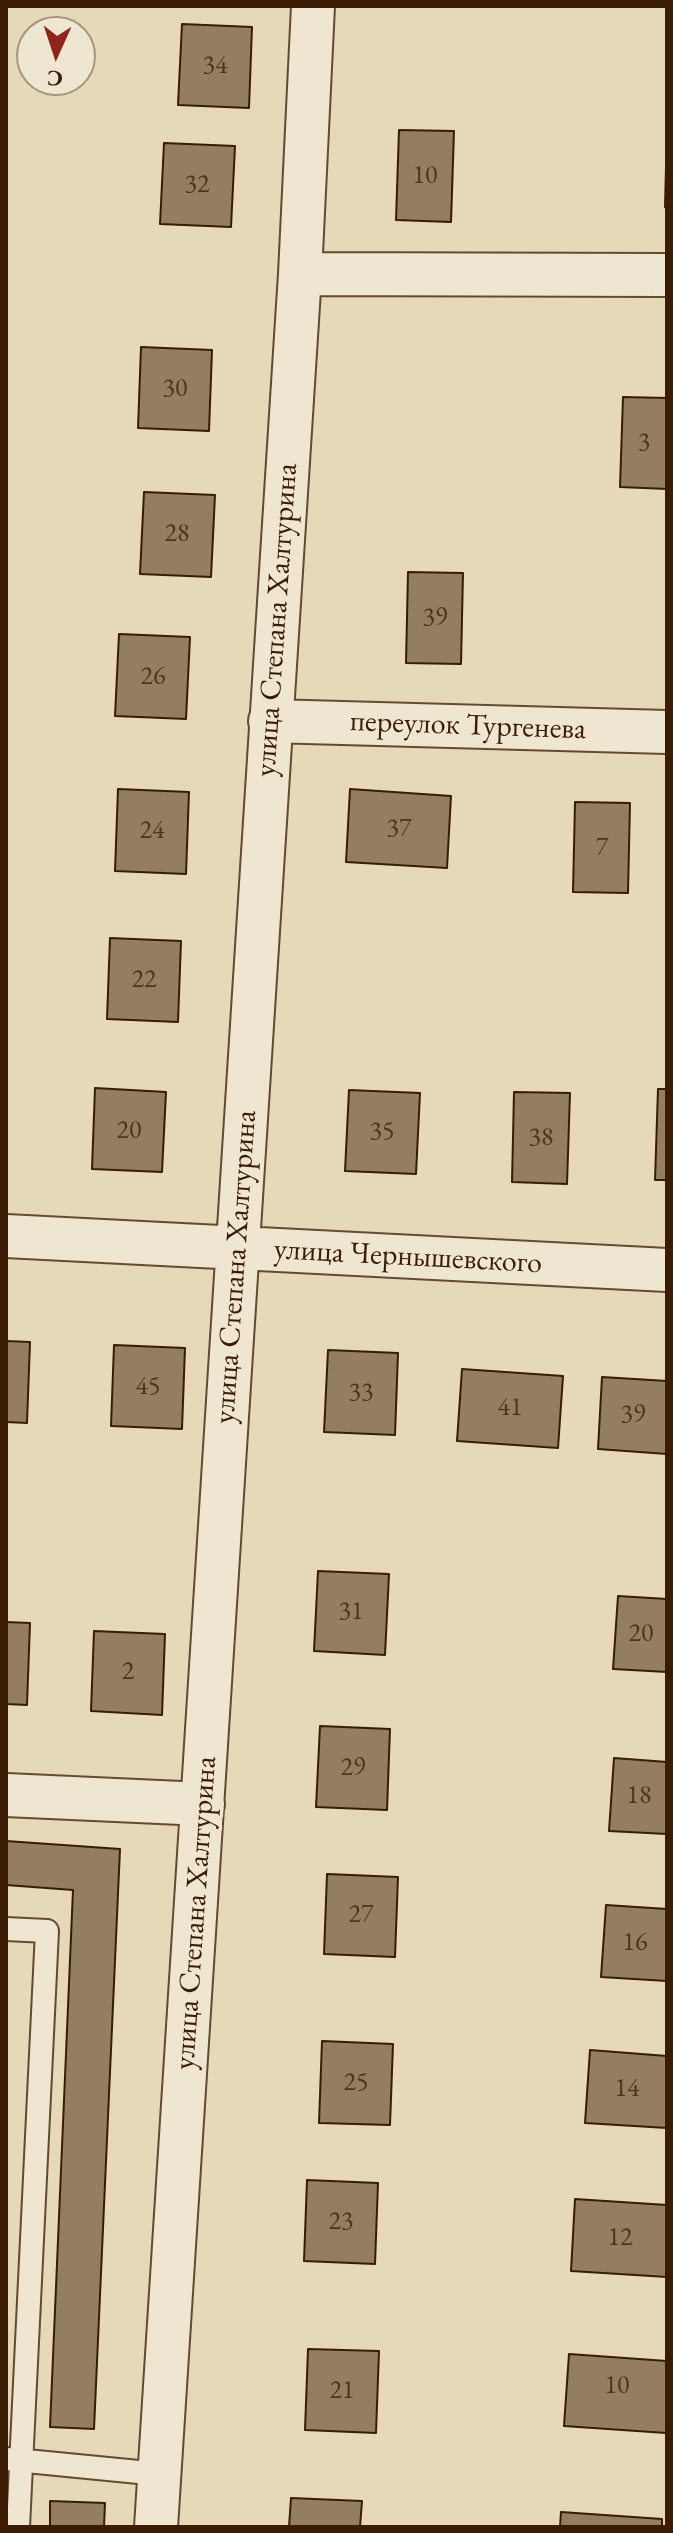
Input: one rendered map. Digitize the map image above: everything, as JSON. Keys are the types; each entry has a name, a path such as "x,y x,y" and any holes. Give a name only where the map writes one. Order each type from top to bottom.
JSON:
{"street":[{"name":"улица Степана Халтурина","path":"156,2527 300,274 313,6"},
{"path":"300,274 667,275"},
{"name":"переулок Тургенева","path":"270,721 667,732"},
{"name":"улица Чернышевского","path":"6,1236 667,1270"},
{"path":"6,1795 203,1804"}],"lane":[{"path":"6,1929 47,1931 14,2460 18,2527"},
{"path":"14,2460 159,2474"}],"building":[{"path":"182,24 252,27 249,108 178,105"},
{"path":"667,125 667,208 665,207"},
{"path":"399,130 454,131 451,222 396,220"},
{"path":"164,143 235,146 231,227 160,224"},
{"path":"141,347 212,350 209,431 138,428"},
{"path":"623,397 667,398 667,489 620,487"},
{"path":"144,492 215,495 211,577 140,574"},
{"path":"408,572 463,573 461,664 406,663"},
{"path":"119,634 190,637 186,719 115,716"},
{"path":"118,789 189,792 186,874 115,871"},
{"path":"350,789 451,796 447,868 346,862"},
{"path":"575,802 630,803 628,893 573,892"},
{"path":"110,938 181,941 178,1022 107,1019"},
{"path":"95,1088 166,1092 162,1172 92,1169"},
{"path":"658,1089 667,1089 667,1180 655,1180"},
{"path":"349,1090 420,1093 416,1174 345,1171"},
{"path":"514,1092 570,1093 567,1184 512,1182"},
{"path":"6,1341 30,1342 27,1423 6,1422"},
{"path":"114,1345 185,1348 182,1429 111,1426"},
{"path":"328,1350 398,1353 395,1435 324,1432"},
{"path":"462,1369 563,1376 558,1448 457,1441"},
{"path":"602,1377 667,1381 667,1454 598,1449"},
{"path":"318,1571 389,1574 385,1655 314,1651"},
{"path":"618,1596 667,1599 667,1672 613,1669"},
{"path":"6,1622 30,1623 27,1705 6,1704"},
{"path":"94,1631 165,1634 162,1715 91,1711"},
{"path":"320,1726 390,1729 387,1810 316,1807"},
{"path":"614,1758 667,1762 667,1834 609,1831"},
{"path":"6,1841 120,1849 94,2429 50,2427 73,1890 6,1885"},
{"path":"327,1874 398,1877 395,1957 324,1954"},
{"path":"606,1905 667,1909 667,1981 601,1977"},
{"path":"322,2041 393,2044 390,2125 319,2123"},
{"path":"590,2050 667,2056 667,2128 585,2123"},
{"path":"307,2180 378,2183 375,2264 304,2261"},
{"path":"575,2199 667,2205 667,2277 571,2271"},
{"path":"308,2349 379,2351 376,2433 305,2430"},
{"path":"569,2354 667,2361 666,2433 564,2426"},
{"path":"291,2498 362,2501 360,2527 289,2527"},
{"path":"50,2501 105,2503 104,2527 50,2527"},
{"path":"561,2512 662,2519 662,2527 560,2527"}]}
